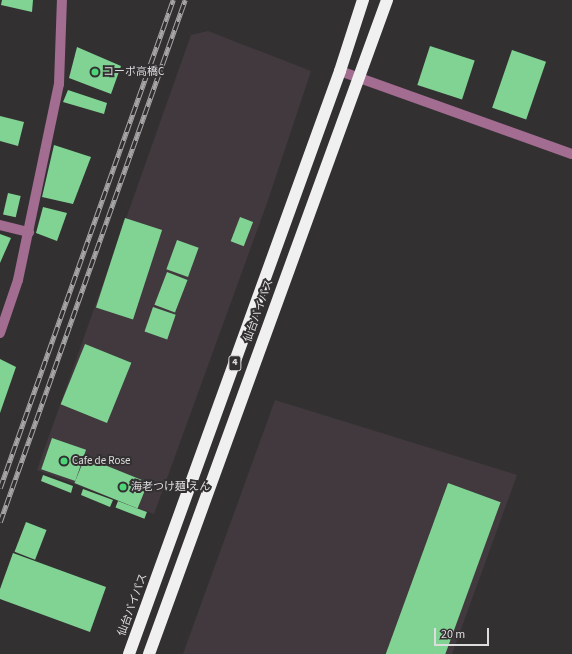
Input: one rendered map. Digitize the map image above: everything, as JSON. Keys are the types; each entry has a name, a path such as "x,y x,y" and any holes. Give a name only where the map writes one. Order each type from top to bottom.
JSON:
{"highway":[{"name":"仙台バイパス","path":"129,654 340,71 363,0"},
{"name":"仙台バイパス","path":"149,654 387,0"}],"street":[{"path":"0,333 3,313 29,232 59,84 62,0"},
{"path":"340,71 572,154"},
{"path":"0,225 29,232"}],"shaded area":[{"path":"208,31 311,71 267,203 154,514 37,470 191,35"},
{"path":"275,400 517,475 452,654 183,654"}],"building":[{"path":"2,0 33,0 32,12 1,5"},
{"path":"430,46 475,61 462,100 417,85"},
{"name":"コーポ高橋C","path":"77,47 121,66 111,94 69,78"},
{"path":"512,50 546,62 526,119 492,108"},
{"path":"68,90 107,103 104,114 63,102"},
{"path":"0,116 24,122 18,146 0,141"},
{"path":"54,145 91,157 73,204 42,197"},
{"path":"8,193 21,196 16,217 3,214"},
{"path":"43,207 67,213 57,241 36,233"},
{"path":"240,217 253,222 244,246 231,241"},
{"path":"125,218 162,230 133,319 96,307"},
{"path":"0,234 11,238 0,263"},
{"path":"177,240 199,248 188,277 166,269"},
{"path":"167,272 188,280 175,313 154,305"},
{"path":"153,307 176,315 167,339 145,332"},
{"path":"85,344 131,363 107,423 61,404"},
{"path":"0,359 16,367 0,413"},
{"path":"52,438 86,450 75,481 41,469"},
{"path":"85,457 148,482 138,508 75,483"},
{"path":"43,475 73,486 71,493 41,481"},
{"path":"448,483 501,502 445,654 386,654"},
{"path":"83,489 113,500 110,507 81,495"},
{"path":"118,501 147,512 144,519 115,508"},
{"path":"26,522 47,530 35,560 15,552"},
{"path":"13,553 106,587 90,632 0,599 0,589"}],"railway":[{"path":"0,488 173,0"},
{"path":"0,522 185,0"}],"place":[{"name":"コーポ高橋C","path":"95,72"},
{"name":"Cafe de Rose","path":"64,461"},
{"name":"海老つけ麺 えん","path":"123,487"}]}
